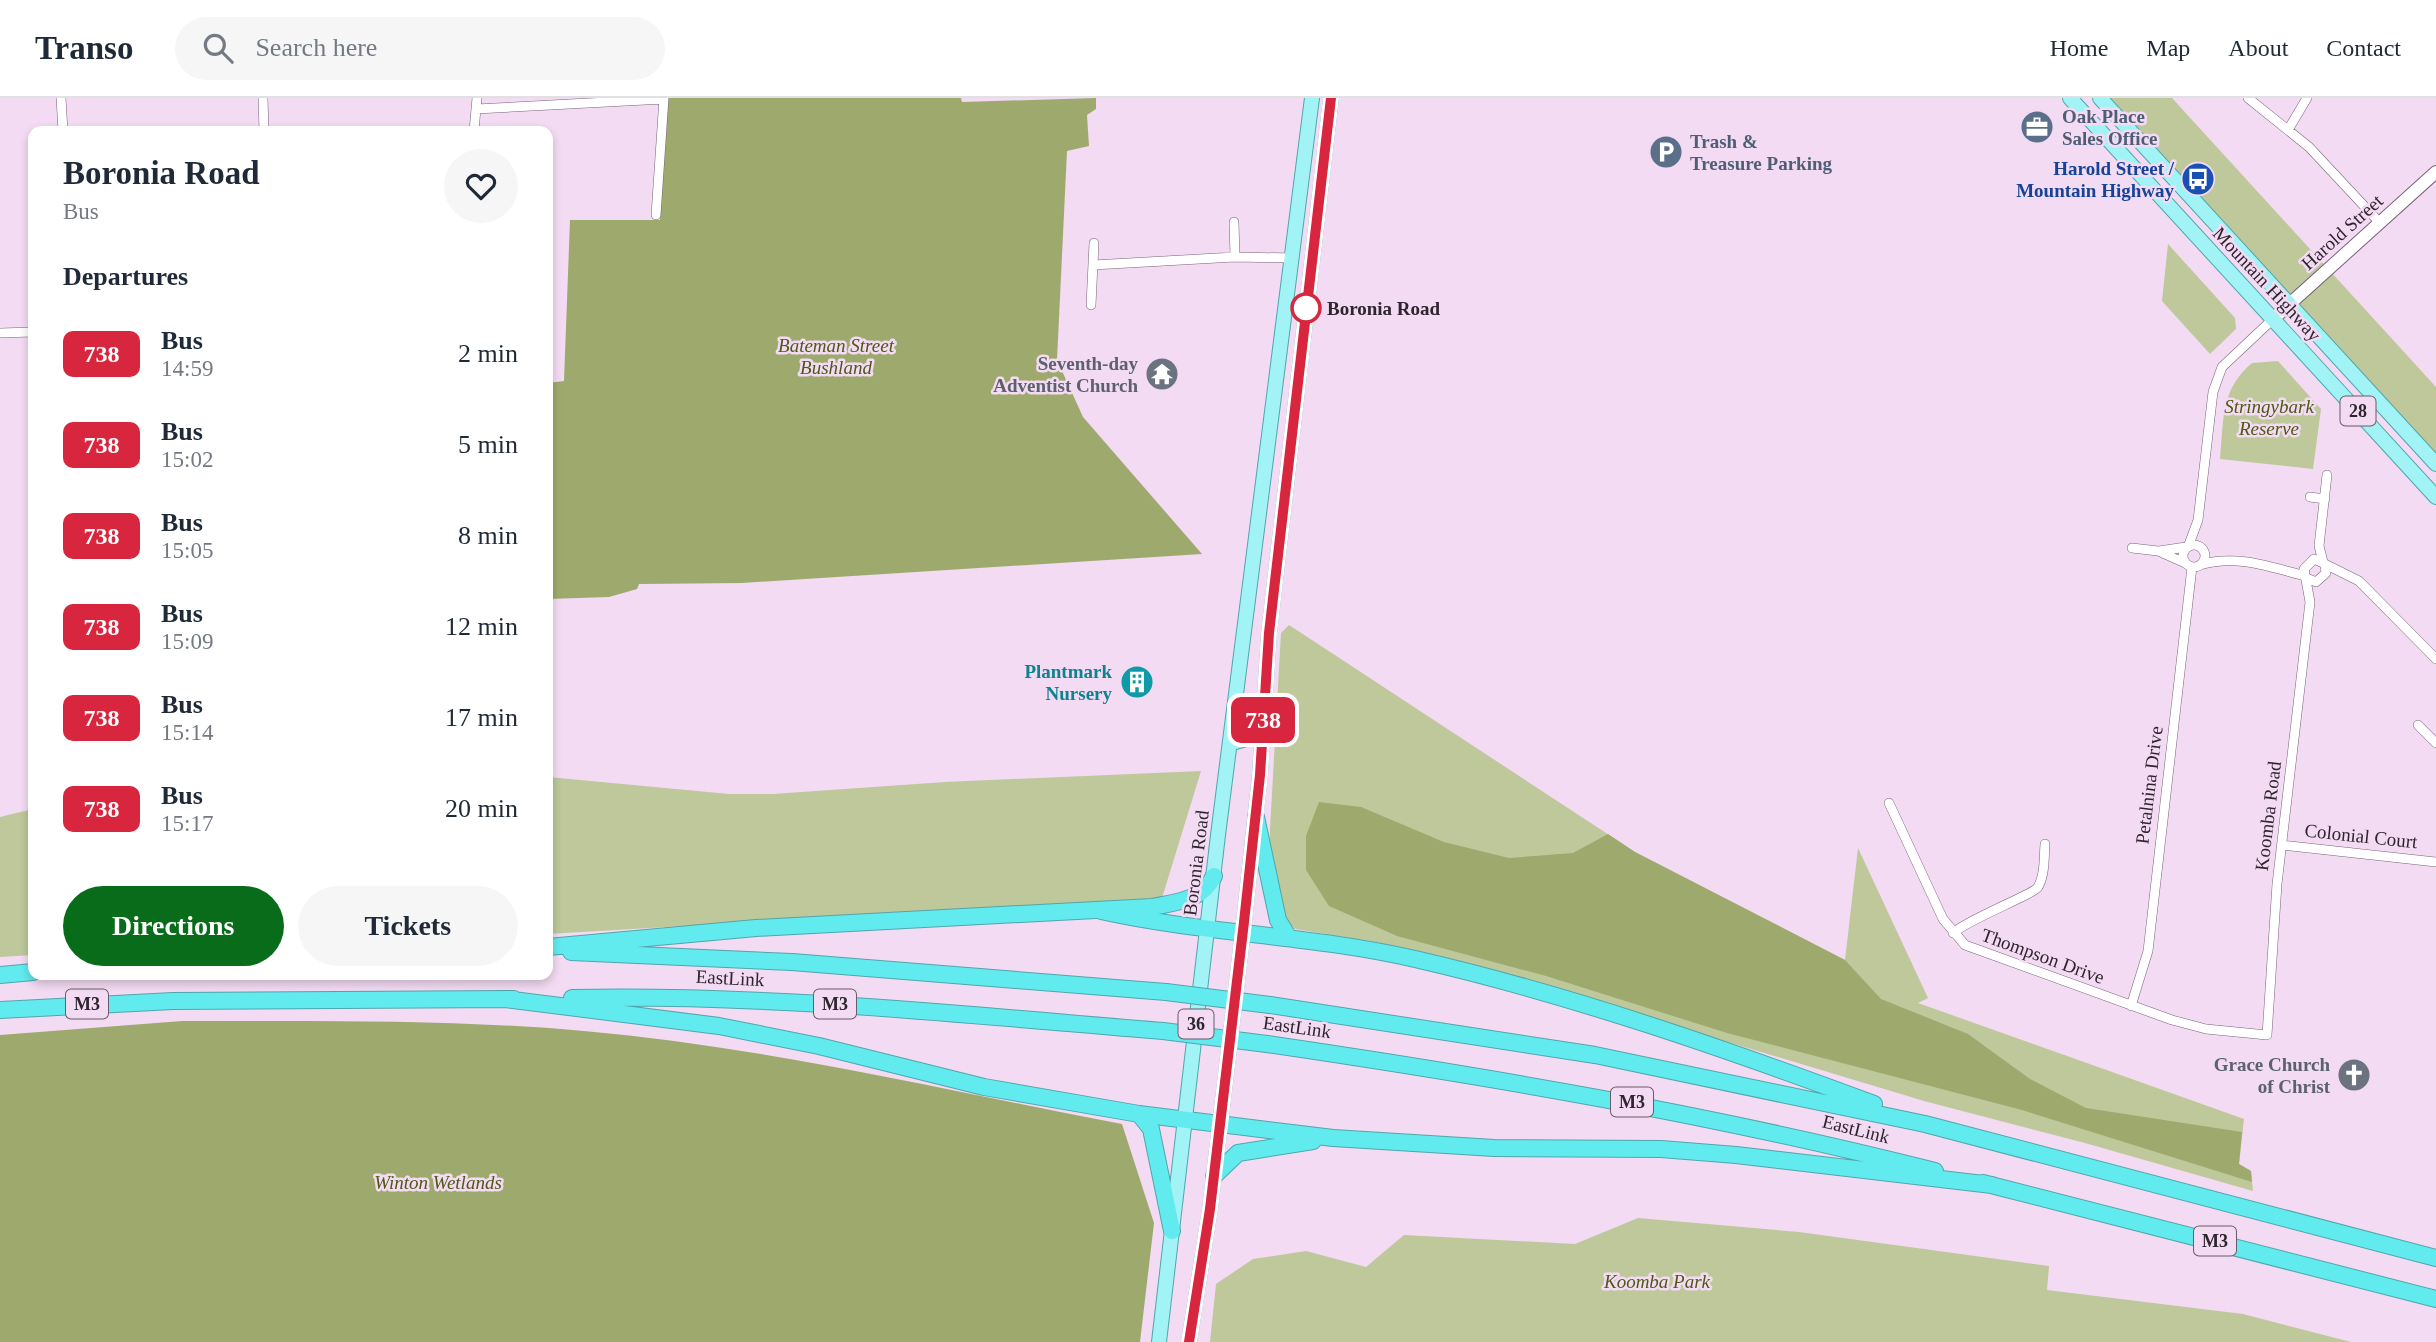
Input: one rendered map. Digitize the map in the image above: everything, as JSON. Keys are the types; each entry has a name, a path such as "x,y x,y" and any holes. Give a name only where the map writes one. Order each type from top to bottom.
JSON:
{"highway":[{"path":"1256,817 1278,920 1289,938"},
{"path":"553,948 756,928 1152,907 1190,899 1204,891 1213,876"},
{"path":"1101,911 1148,922 1289,938 1415,959 1496,980 1774,1067 1925,1124"},
{"name":"EastLink","path":"553,949 792,962 1166,992 1270,1005 1595,1055 1925,1124 2436,1258"},
{"path":"0,975 28,972"},
{"name":"EastLink","path":"0,1010 186,1000 660,996 820,1003 1163,1031 1490,1077 1629,1101 1811,1139 2436,1299"},
{"path":"505,999 719,1026 819,1046 984,1087 1185,1120 1333,1138 1494,1148 1661,1149 1992,1185"},
{"path":"1139,1114 1151,1129 1172,1231"},
{"path":"1214,1176 1238,1153 1333,1138"}],"main road":[{"name":"Boronia Road","path":"1159,1342 1213,876 1312,98"},
{"name":"36","path":"1189,1342 1214,1176 1243,932 1256,817 1272,613 1331,98"},
{"name":"Mountain Highway","path":"2070,98 2436,497"},
{"name":"Mountain Highway","path":"2100,98 2436,464"},
{"path":"2127,160 2148,151"},
{"path":"2137,172 2148,151"},
{"path":"1265,460 1291,450"},
{"path":"1248,610 1272,613"},
{"path":"1231,743 1246,739 1263,712"}],"street":[{"path":"61,98 63,126"},
{"path":"263,98 264,126"},
{"path":"474,126 477,98"},
{"path":"2248,98 2309,147 2381,223"},
{"path":"2288,130 2307,98"},
{"path":"476,109 664,99 656,215"},
{"name":"Harold Street","path":"2273,319 2436,172"},
{"path":"1234,222 1235,257"},
{"path":"1091,305 1094,243"},
{"path":"1093,265 1235,257 1293,258"},
{"path":"2192,565 2204,560 2198,520 2213,392 2218,373 2273,319"},
{"path":"0,333 28,332"},
{"path":"2323,579 2327,570 2319,546 2327,475"},
{"path":"2310,497 2325,499"},
{"path":"2192,565 2182,556 2198,520"},
{"path":"2132,548 2158,551 2195,545 2223,559 2281,568 2316,582 2343,574"},
{"path":"2306,577 2305,566 2319,546"},
{"path":"2158,551 2192,565 2223,559"},
{"path":"2281,568 2310,561 2324,563 2359,580 2436,659"},
{"name":"Petalnina Drive","path":"2131,1006 2148,951 2192,565"},
{"name":"Koomba Road","path":"2267,1035 2282,845 2310,602 2306,577"},
{"name":"Koomba Road","path":"2310,602 2323,579"},
{"path":"2418,725 2434,736"},
{"name":"Thompson Drive","path":"1889,803 1953,933 1978,952 2194,1027 2267,1035"},
{"path":"1953,933 1971,920 2034,892 2042,877 2046,844"},
{"name":"Colonial Court","path":"2282,845 2436,862"}],"green space":[{"name":"Bateman Street Bushland","path":"668,98 961,98 962,102 1096,98 1096,109 1087,115 1089,146 1067,151 1057,360 1083,417 1202,554 742,583 639,584 637,589 609,597 553,599 553,382 564,381 570,220 660,220"},
{"path":"2100,98 2172,98 2436,387 2436,462"},
{"path":"2168,244 2235,318 2236,329 2210,354 2162,301"},
{"name":"Stringybark Reserve","path":"2278,361 2321,409 2313,469 2220,459 2223,419 2234,384 2252,363"},
{"path":"1289,625 1635,852 1845,960 1858,848 1928,998 1918,1003 2244,1119 2239,1164 2251,1171 2253,1191 1924,1101 1499,973 1376,942 1295,929 1284,918 1269,847 1281,633"},
{"path":"1201,771 1162,898 553,934 553,777 729,794 773,794 945,782"},
{"path":"1319,802 1361,807 1444,842 1509,858 1573,853 1608,834 1635,852 1845,960 1881,999 1968,1034 2030,1079 2086,1108 2242,1132 2239,1164 2251,1171 2252,1182 2022,1110 1727,1033 1546,976 1397,936 1329,906 1306,870 1306,836"},
{"path":"28,810 28,955 0,957 0,817"},
{"name":"Winton Wetlands","path":"182,1021 484,1024 652,1038 787,1058 1122,1124 1154,1223 1140,1342 0,1342 0,1035"},
{"name":"Koomba Park","path":"1638,1218 1799,1232 2049,1266 2047,1290 2243,1314 2351,1342 1210,1342 1216,1284 1253,1259 1306,1251 1366,1267 1404,1235 1575,1244"}],"bus line":[{"name":"738","path":"1189,1342 1210,1209 1256,817 1269,633 1331,98"}],"place":[{"name":"Oak Place Sales Office","path":"2037,127"},
{"name":"Trash & Treasure Parking","path":"1666,152"},
{"name":"Harold Street / Mountain Highway","path":"2198,179"},
{"name":"Boronia Road","path":"1306,308"},
{"name":"Seventh-day Adventist Church","path":"1162,374"},
{"name":"Plantmark Nursery","path":"1137,682"},
{"name":"Grace Church of Christ","path":"2354,1075"}]}
